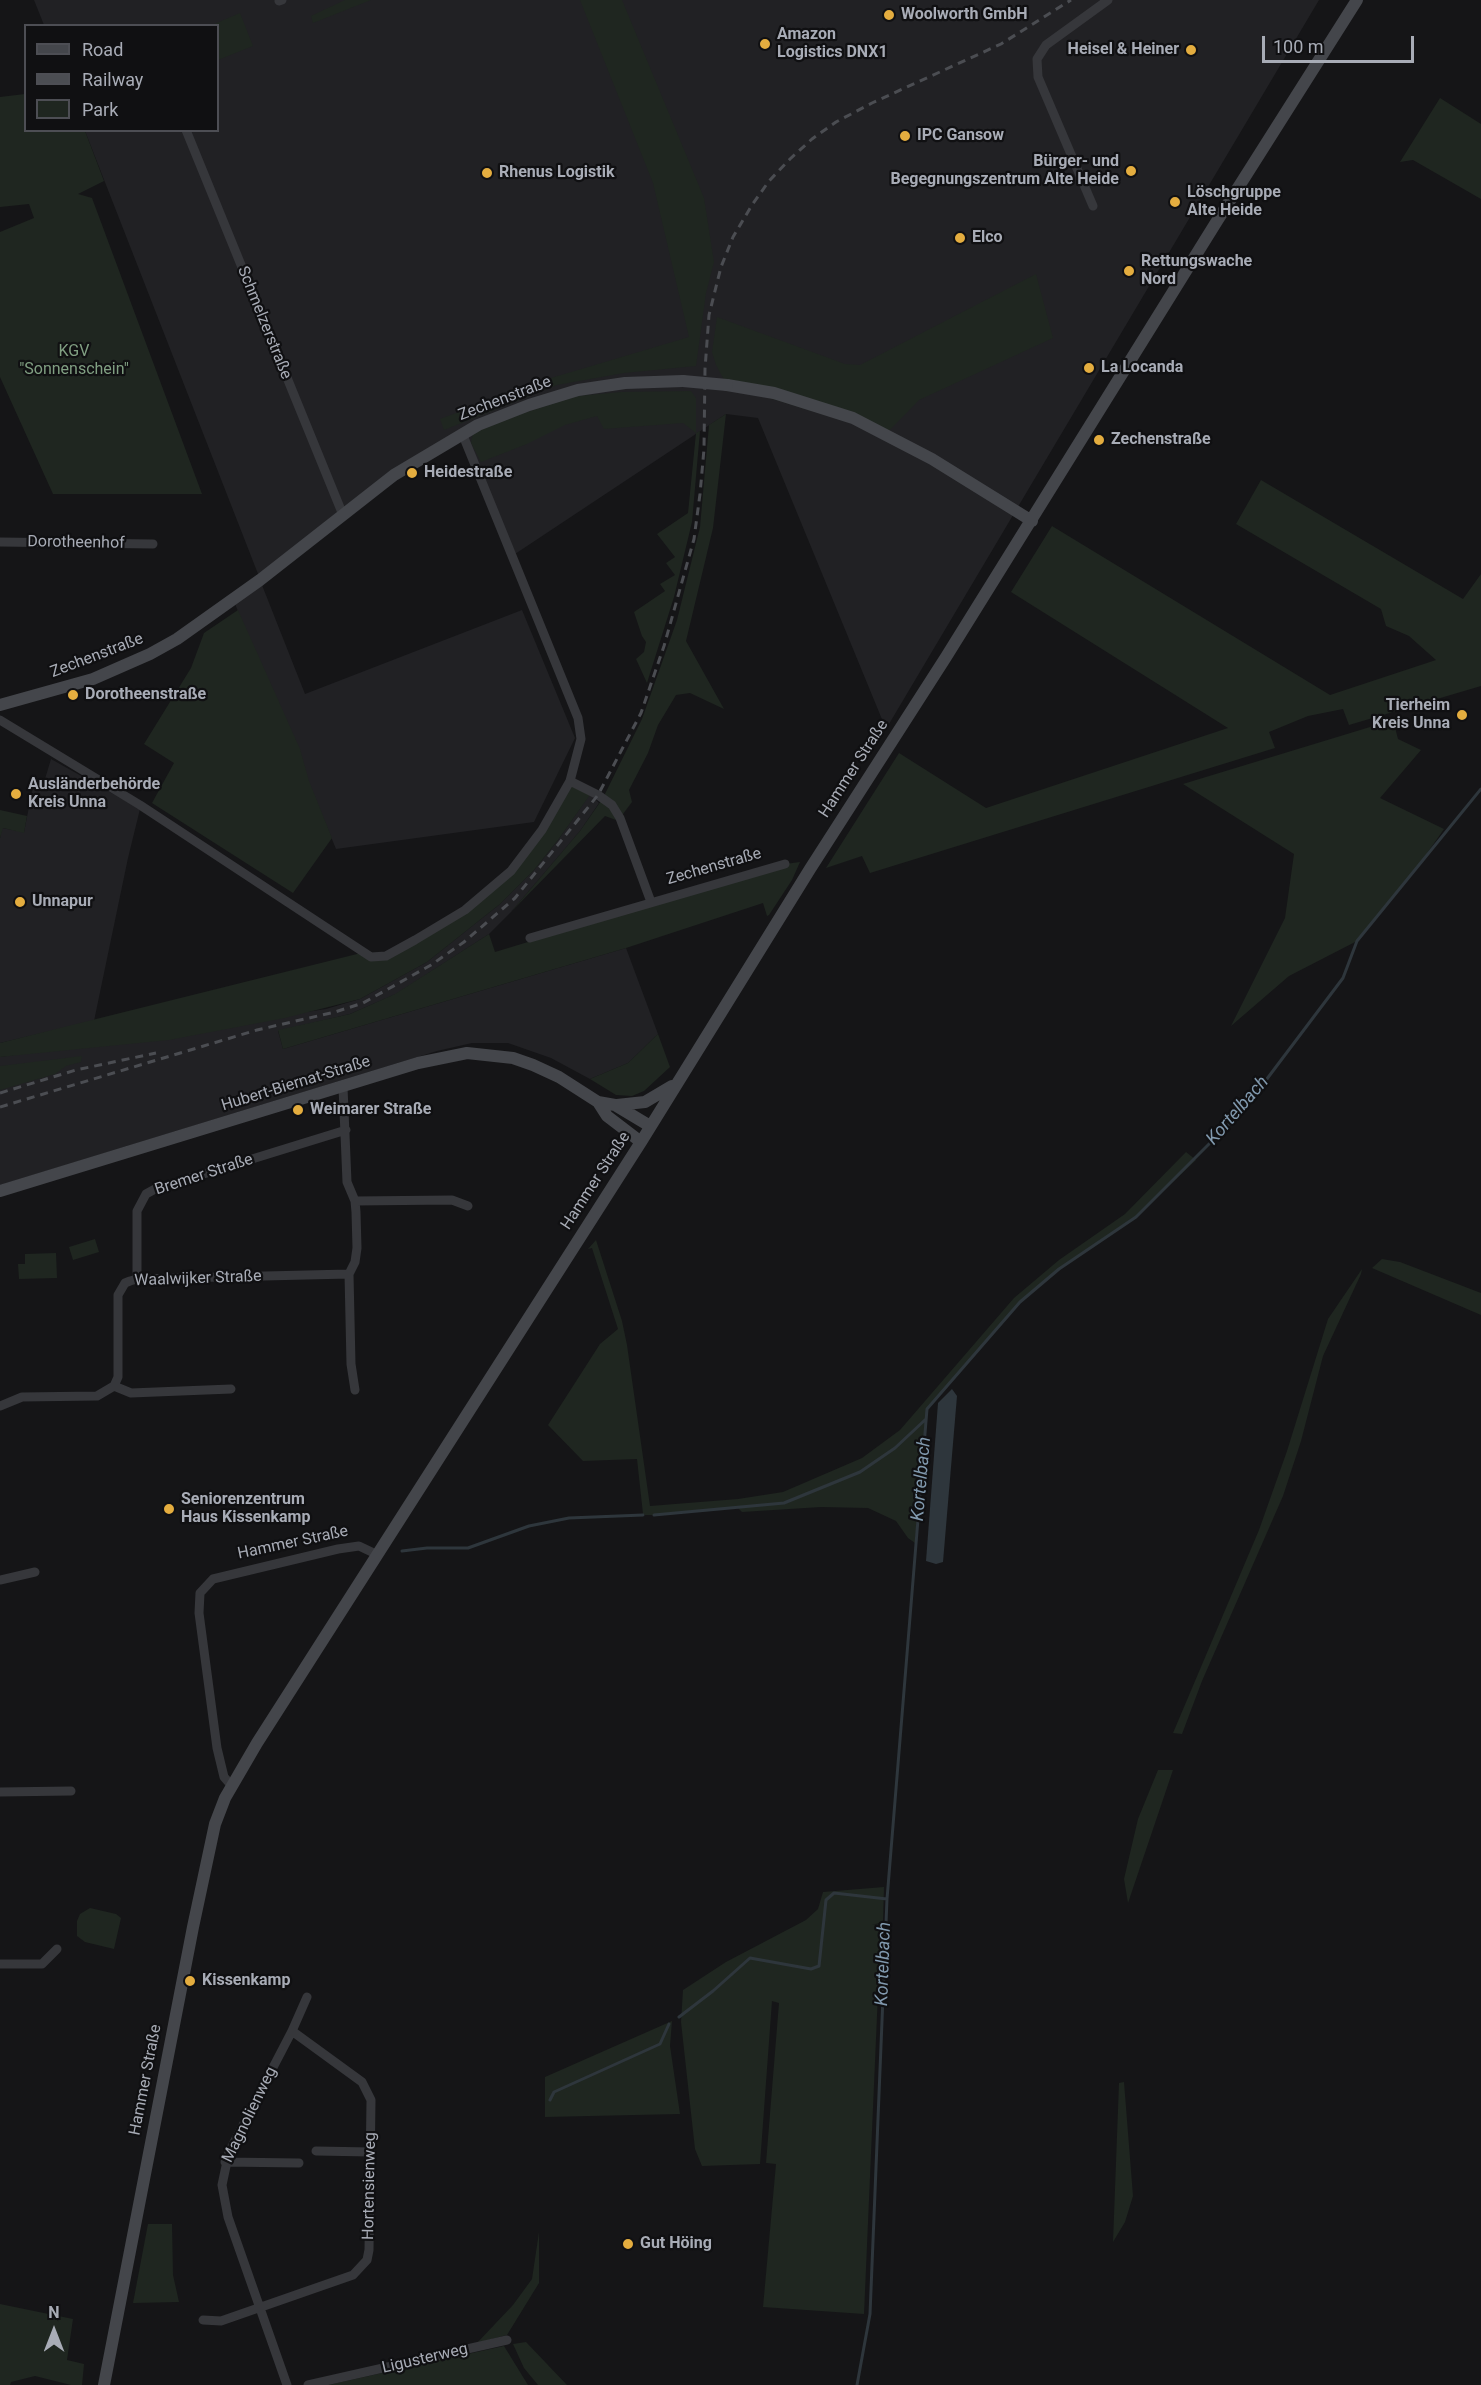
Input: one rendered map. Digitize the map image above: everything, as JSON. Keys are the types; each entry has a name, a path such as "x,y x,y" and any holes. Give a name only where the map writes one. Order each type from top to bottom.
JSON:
{"main road":[{"name":"Hammer Straße","path":"104,2385 209,1851 215,1824 231,1785 641,1142 810,869 1032,521 1144,338 1357,0"},
{"name":"Zechenstraße","path":"0,705 71,687 150,654 209,618 403,469 462,432 507,413 578,390 625,383 683,381 774,393 853,418 932,459 1032,521"},
{"name":"Hubert-Biernat-Straße","path":"0,1191 445,1056 467,1053 513,1058 533,1065 559,1077 598,1102 615,1105 650,1126"},
{"path":"615,1105 645,1102 676,1084"},
{"name":"Hubert-Biernat-Straße","path":"598,1102 607,1116 641,1142"}],"street":[{"path":"1093,206 1038,76 1037,59 1046,45 1108,0"},
{"name":"Schmelzerstraße","path":"187,132 343,514"},
{"path":"0,720 140,805 371,957 386,956 465,910 511,871 542,830 570,780 581,739 578,718 462,432"},
{"name":"Dorotheenhof","path":"0,542 153,544"},
{"name":"Zechenstraße","path":"570,780 612,805 620,818 651,902"},
{"name":"Zechenstraße","path":"530,938 785,864"},
{"path":"343,1087 347,1182 355,1201 357,1248 356,1262 349,1274 351,1364 355,1390"},
{"name":"Bremer Straße","path":"136,1279 137,1211 146,1194 155,1189 346,1130"},
{"path":"355,1201 452,1200 468,1206"},
{"name":"Waalwijker Straße","path":"114,1386 118,1377 118,1295 125,1283 136,1279 349,1274"},
{"path":"0,1406 22,1397 97,1396 114,1386 131,1393 231,1389"},
{"name":"Hammer Straße","path":"231,1785 224,1777 218,1748 199,1613 201,1593 213,1578 338,1549 359,1546 378,1555"},
{"path":"0,1580 35,1572"},
{"path":"0,1792 71,1791"},
{"path":"0,1964 42,1964 57,1949"},
{"name":"Magnolienweg","path":"287,2385 224,2200 222,2185 225,2162 308,1997"},
{"name":"Hortensienweg","path":"261,2306 353,2275 367,2260 369,2250 372,2111 367,2090 362,2082 292,2031"},
{"path":"316,2151 371,2152"},
{"path":"225,2162 299,2163"},
{"path":"203,2320 221,2321 261,2306"},
{"name":"Ligusterweg","path":"308,2385 507,2340"}],"shaded area":[{"path":"34,0 1319,0 886,729 758,418 726,414 512,556 462,433 260,580 305,694 522,610 575,738 534,822 336,849 233,599 260,579 85,132 219,132 219,24 44,24"},
{"path":"51,759 140,809 94,1021 0,1043 0,838 2,828 24,832 33,787 42,789"},
{"path":"590,794 599,803 580,831 511,912 489,934 396,994 350,1014 278,1031 283,1049 626,948 658,1034 628,1063 590,1079 551,1058 508,1043 472,1043 437,1051 0,1185 0,1057 326,1009 360,999 427,962 500,904 534,870"},
{"path":"952,1389 957,1396 943,1562 936,1564 926,1561 938,1403"}],"green space":[{"path":"345,0 371,0 313,23 311,16"},
{"path":"580,0 622,0 704,198 714,262 706,293 696,366 624,373 557,385 444,430 440,419 551,378 689,337 653,183"},
{"path":"240,13 253,46 219,60 219,24 214,24"},
{"name":"KGV \"Sonnenschein\"","path":"24,94 24,132 85,132 104,181 78,194 92,198 202,494 53,494 0,377 0,232 34,218 29,204 0,207 0,97"},
{"path":"1440,98 1481,124 1481,199 1413,160 1400,162"},
{"path":"1036,274 1053,338 919,400 886,434 727,385 712,352 717,317 845,364 860,365"},
{"path":"691,391 696,398 696,433 683,423 604,429 597,416 565,425 527,444 481,462 471,443 473,433 527,412 578,396 621,392"},
{"path":"726,414 713,528 686,641 724,709 690,693 676,695 658,725 648,753 629,790 632,802 620,818 616,820 605,816 511,912 580,831 603,798 642,719 677,620 700,527 709,425"},
{"path":"700,431 692,522 674,597 647,683 636,659 644,652 646,642 634,612 665,591 660,584 675,575 666,563 675,557 657,534 688,513 696,433"},
{"path":"1261,480 1463,599 1481,574 1481,686 1349,725 1343,709 1308,716 1269,732 1275,748 870,873 862,856 826,868 899,753 986,808 1228,728 1011,592 1052,526 1330,695 1436,660 1409,636 1386,626 1381,609 1236,524"},
{"path":"238,610 300,749 309,781 332,838 293,893 152,803 174,763 144,744 191,668 204,633"},
{"path":"1393,720 1398,739 1421,750 1380,798 1444,829 1416,869 1357,941 1289,976 1231,1026 1285,918 1294,854 1183,784"},
{"path":"570,781 592,792 534,870 500,904 427,962 360,999 285,1018 169,1040 0,1057 0,1043 357,954 386,956 465,910 511,871"},
{"path":"0,810 27,816 24,833 3,828 0,838"},
{"path":"800,862 792,880 767,916 763,903 626,948 283,1049 278,1030 350,1014 395,994 489,934 495,952 785,864"},
{"path":"658,1034 670,1067 644,1091 632,1096 616,1095 590,1079 628,1063"},
{"path":"82,1056 81,1062 66,1066 55,1074 0,1090 0,1066"},
{"path":"1186,1152 1196,1160 1136,1217 1059,1269 1020,1302 927,1409 915,1543 908,1538 896,1521 868,1508 821,1507 742,1512 738,1508 643,1514 637,1459 583,1461 548,1425 600,1344 618,1329 592,1248 588,1249 596,1240 622,1321 627,1345 650,1506 738,1499 783,1492 862,1458 900,1430 1014,1298 1059,1260 1125,1214"},
{"path":"95,1239 99,1252 73,1260 69,1247"},
{"path":"56,1253 57,1278 19,1279 18,1264 25,1264 25,1254"},
{"path":"1382,1259 1400,1262 1481,1293 1481,1315 1372,1268"},
{"path":"1362,1269 1323,1356 1301,1441 1283,1496 1202,1681 1182,1734 1173,1733 1259,1530 1287,1451 1328,1319"},
{"path":"1158,1770 1173,1770 1128,1903 1124,1879 1138,1819"},
{"path":"884,1887 883,1922 872,1925 881,1924 864,2314 763,2307 776,2164 766,2163 779,2003 772,2001 760,2164 702,2166 695,2149 681,2022 683,1990 726,1962 806,1920 818,1909 823,1892"},
{"path":"90,1908 116,1914 121,1918 114,1949 85,1942 77,1936 77,1921 80,1914"},
{"path":"672,2021 670,2046 680,2114 545,2117 545,2077"},
{"path":"1124,2082 1133,2196 1125,2222 1113,2242 1119,2083"},
{"path":"148,2224 172,2224 173,2275 179,2302 133,2303"},
{"path":"539,2232 539,2283 507,2335 477,2343 513,2305 532,2279"},
{"path":"0,2304 73,2319 67,2360 84,2364 82,2385 71,2385 35,2376 11,2382 10,2385 0,2385"},
{"path":"526,2342 567,2385 538,2385 524,2368 513,2344"},
{"path":"504,2346 528,2385 328,2385"}],"waterway":[{"name":"Kortelbach","path":"857,2385 870,2314 887,1899 927,1409 1020,1302 1059,1269 1136,1217 1245,1108 1343,978 1357,941 1481,789"},
{"path":"654,1515 784,1503 860,1472 895,1448 926,1419"},
{"path":"402,1551 427,1548 468,1548 529,1526 569,1518 643,1515"},
{"path":"679,2017 750,1958 811,1969 819,1966 826,1900 834,1893 887,1899"},
{"path":"550,2100 554,2092 660,2044 669,2024"}],"railway":[{"path":"0,1107 257,1030 335,1012 363,1003 431,965 464,942 515,898 598,795 641,713 664,646 694,539 704,449 705,369 709,315 721,267 733,237 752,205 769,181 790,159 836,122 1001,44 1071,0"},
{"path":"0,1093 76,1070 156,1053"}],"place":[{"name":"Woolworth GmbH","path":"889,15"},
{"name":"Amazon Logistics DNX1","path":"765,44"},
{"name":"Heisel & Heiner","path":"1191,50"},
{"name":"IPC Gansow","path":"905,136"},
{"name":"Bürger- und Begegnungszentrum Alte Heide","path":"1131,171"},
{"name":"Rhenus Logistik","path":"487,173"},
{"name":"Löschgruppe Alte Heide","path":"1175,202"},
{"name":"Elco","path":"960,238"},
{"name":"Rettungswache Nord","path":"1129,271"},
{"name":"La Locanda","path":"1089,368"},
{"name":"Zechenstraße","path":"1099,440"},
{"name":"Heidestraße","path":"412,473"},
{"name":"Dorotheenstraße","path":"73,695"},
{"name":"Tierheim Kreis Unna","path":"1462,715"},
{"name":"Ausländerbehörde Kreis Unna","path":"16,794"},
{"name":"Unnapur","path":"20,902"},
{"name":"Weimarer Straße","path":"298,1110"},
{"name":"Seniorenzentrum Haus Kissenkamp","path":"169,1509"},
{"name":"Kissenkamp","path":"190,1981"},
{"name":"Gut Höing","path":"628,2244"}]}
